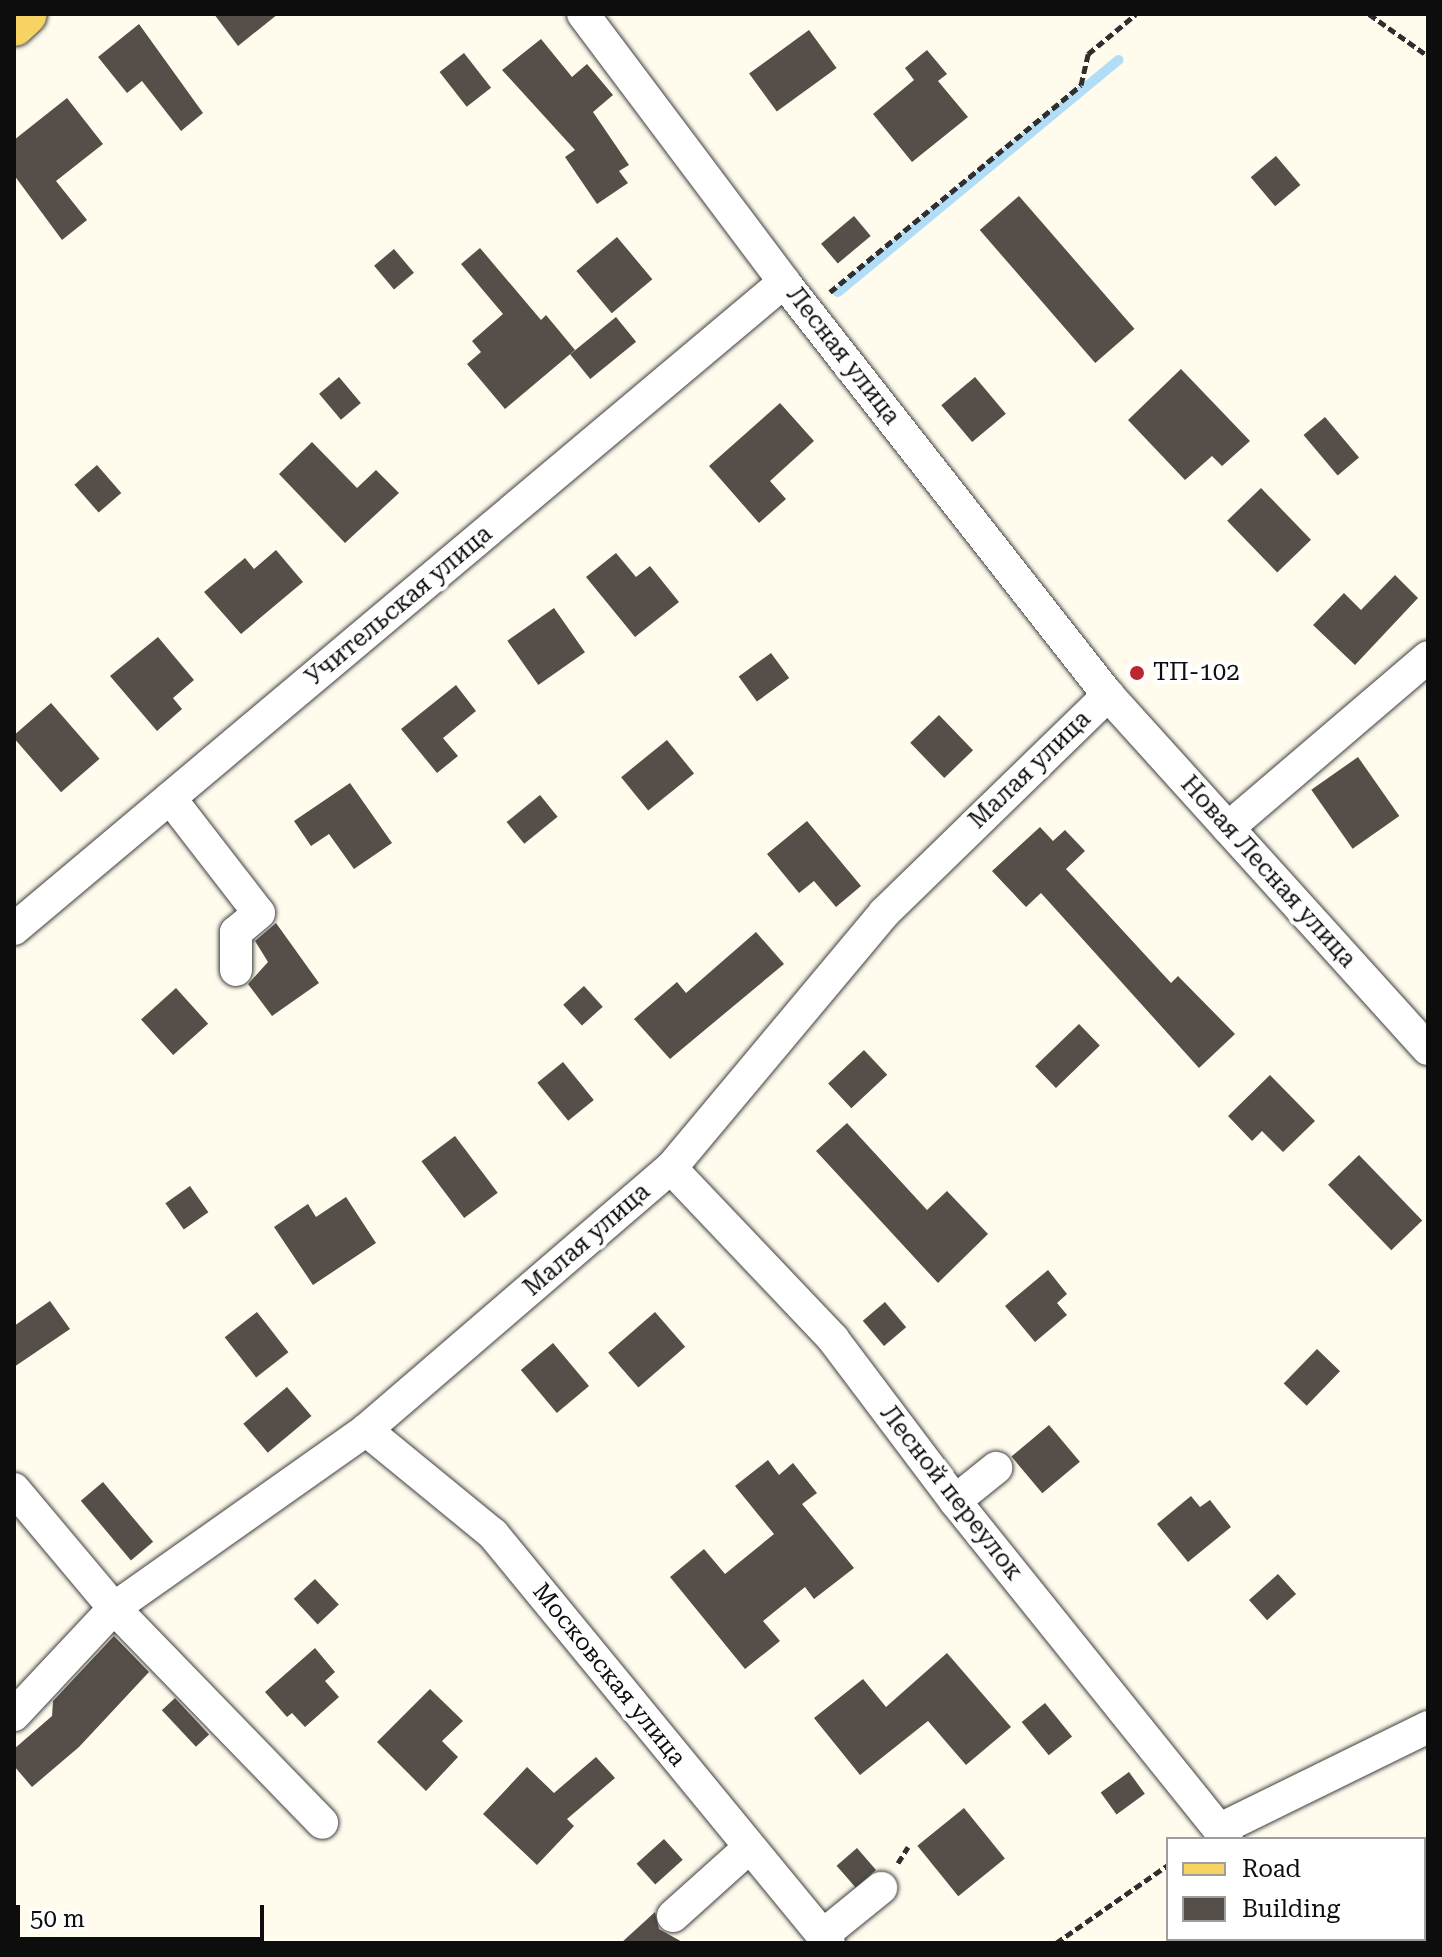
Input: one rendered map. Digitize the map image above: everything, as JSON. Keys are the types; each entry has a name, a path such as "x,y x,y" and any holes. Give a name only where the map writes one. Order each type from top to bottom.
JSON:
{"main road":[{"path":"14,25 26,14"}],"street":[{"name":"Лесная улица","path":"583,14 784,282 1108,695"},
{"name":"Учительская улица","path":"14,929 784,282"},
{"path":"1228,828 1428,657"},
{"name":"Новая Лесная улица","path":"1108,695 1428,1049"},
{"name":"Малая улица","path":"14,1715 114,1608 366,1430 671,1168 884,913 1108,695"},
{"path":"170,798 259,913 236,932 236,970"},
{"name":"Лесной переулок","path":"671,1168 833,1339 955,1501 1223,1834"},
{"name":"Московская улица","path":"366,1430 493,1534 826,1939"},
{"path":"955,1501 996,1468"},
{"path":"14,1489 114,1608 322,1823"},
{"path":"1223,1834 1428,1727"},
{"path":"673,1916 750,1847"},
{"path":"826,1939 881,1888"}],"path":[{"path":"807,311 1081,85 1088,54 1136,14"},
{"path":"1369,14 1428,56"},
{"path":"1056,1943 1166,1866"}],"building":[{"path":"214,14 278,14 238,46"},
{"path":"139,24 203,113 181,131 142,81 127,93 98,57"},
{"path":"809,30 837,68 777,112 749,73"},
{"path":"541,39 572,77 587,64 613,95 593,112 629,165 619,171 628,183 597,204 565,157 575,150 502,70"},
{"path":"927,50 947,74 938,81 968,117 912,162 873,114 914,80 905,68"},
{"path":"464,53 491,88 467,107 440,72"},
{"path":"67,98 103,144 56,181 87,220 62,240 14,175 14,140"},
{"path":"1276,156 1300,185 1275,206 1251,177"},
{"path":"1019,196 1134,329 1095,363 980,230"},
{"path":"854,216 871,236 838,264 821,244"},
{"path":"617,237 652,279 612,313 576,271"},
{"path":"480,248 541,320 546,315 575,350 505,409 467,364 481,352 472,341 503,314 461,264"},
{"path":"394,249 414,273 394,289 374,266"},
{"path":"616,317 636,342 590,379 570,354"},
{"path":"1181,369 1250,441 1222,466 1212,456 1185,480 1128,420"},
{"path":"339,377 361,403 341,420 319,394"},
{"path":"975,377 1006,414 972,442 941,405"},
{"path":"780,403 814,441 770,481 786,499 759,523 709,466"},
{"path":"1325,417 1359,458 1338,476 1304,435"},
{"path":"312,442 357,488 376,470 399,493 345,543 279,474"},
{"path":"97,465 121,493 99,513 74,485"},
{"path":"1261,488 1311,540 1277,572 1227,521"},
{"path":"276,550 303,582 241,634 204,592 245,558 254,569"},
{"path":"616,553 636,577 650,566 679,602 635,637 586,577"},
{"path":"1395,575 1418,598 1355,665 1313,625 1344,593 1361,610"},
{"path":"554,608 585,652 538,685 507,641"},
{"path":"158,637 194,680 173,698 182,709 157,731 110,676"},
{"path":"771,653 789,678 757,702 739,677"},
{"path":"456,685 476,711 443,738 458,756 437,773 401,729"},
{"path":"51,703 100,759 61,792 14,738"},
{"path":"939,715 973,750 944,778 910,743"},
{"path":"667,740 694,773 648,811 621,777"},
{"path":"1358,757 1399,816 1353,849 1311,790"},
{"path":"350,783 392,843 354,869 329,834 311,846 294,821"},
{"path":"540,795 558,817 524,844 507,822"},
{"path":"807,821 861,886 836,907 814,881 799,893 767,854"},
{"path":"1040,827 1053,841 1065,830 1085,851 1066,869 1171,983 1178,976 1235,1034 1199,1068 1041,893 1026,907 992,871"},
{"path":"276,923 319,983 272,1016 248,984 268,962 255,941"},
{"path":"756,932 784,964 670,1059 634,1019 677,982 686,993"},
{"path":"584,986 603,1007 582,1026 563,1005"},
{"path":"176,988 208,1024 173,1055 141,1019"},
{"path":"1079,1024 1100,1046 1056,1088 1035,1066"},
{"path":"864,1050 887,1075 851,1108 828,1083"},
{"path":"563,1062 594,1100 568,1121 537,1083"},
{"path":"1270,1075 1315,1121 1283,1152 1262,1131 1252,1141 1228,1116"},
{"path":"847,1123 927,1210 947,1191 988,1234 938,1283 816,1151"},
{"path":"455,1136 498,1193 464,1218 421,1161"},
{"path":"1359,1155 1422,1220 1391,1250 1328,1185"},
{"path":"190,1186 208,1212 184,1229 165,1203"},
{"path":"346,1197 376,1243 313,1285 274,1227 308,1204 316,1217"},
{"path":"1048,1270 1067,1294 1057,1303 1067,1315 1035,1342 1005,1306"},
{"path":"50,1301 70,1329 14,1367 14,1326"},
{"path":"885,1302 906,1327 884,1346 863,1321"},
{"path":"257,1312 288,1352 256,1377 225,1337"},
{"path":"655,1312 685,1347 638,1387 608,1353"},
{"path":"553,1343 589,1386 557,1413 521,1370"},
{"path":"1317,1349 1340,1371 1307,1406 1284,1384"},
{"path":"287,1387 311,1416 268,1453 243,1424"},
{"path":"1049,1425 1080,1462 1042,1493 1011,1456"},
{"path":"768,1460 779,1475 793,1463 817,1493 802,1504 854,1568 814,1599 805,1587 763,1621 780,1641 745,1669 670,1577 704,1549 725,1574 774,1534 735,1486"},
{"path":"103,1482 153,1542 131,1560 81,1501"},
{"path":"1191,1496 1200,1507 1210,1500 1231,1527 1188,1562 1157,1524"},
{"path":"1278,1574 1296,1594 1267,1620 1249,1600"},
{"path":"315,1579 339,1605 318,1624 294,1599"},
{"path":"114,1636 149,1672 79,1747 32,1787 14,1766 14,1749 52,1716 53,1701"},
{"path":"315,1648 335,1672 325,1681 339,1697 305,1727 292,1713 287,1717 265,1692"},
{"path":"947,1653 1011,1727 966,1765 928,1721 860,1775 814,1718 863,1679 886,1707"},
{"path":"430,1689 463,1721 442,1741 458,1757 426,1791 377,1742"},
{"path":"175,1698 209,1735 196,1747 162,1710"},
{"path":"1045,1703 1072,1736 1049,1755 1022,1722"},
{"path":"596,1757 615,1778 567,1819 574,1826 537,1865 483,1814 527,1767 554,1793"},
{"path":"1129,1772 1145,1794 1117,1814 1101,1793"},
{"path":"964,1808 1005,1859 958,1896 917,1846"},
{"path":"664,1839 683,1860 655,1885 637,1864"},
{"path":"857,1848 876,1870 856,1888 837,1866"},
{"path":"655,1912 659,1929 684,1943 621,1943"}],"waterway":[{"path":"838,292 1118,60"}],"place":[{"name":"ТП-102","path":"1137,673"}]}
